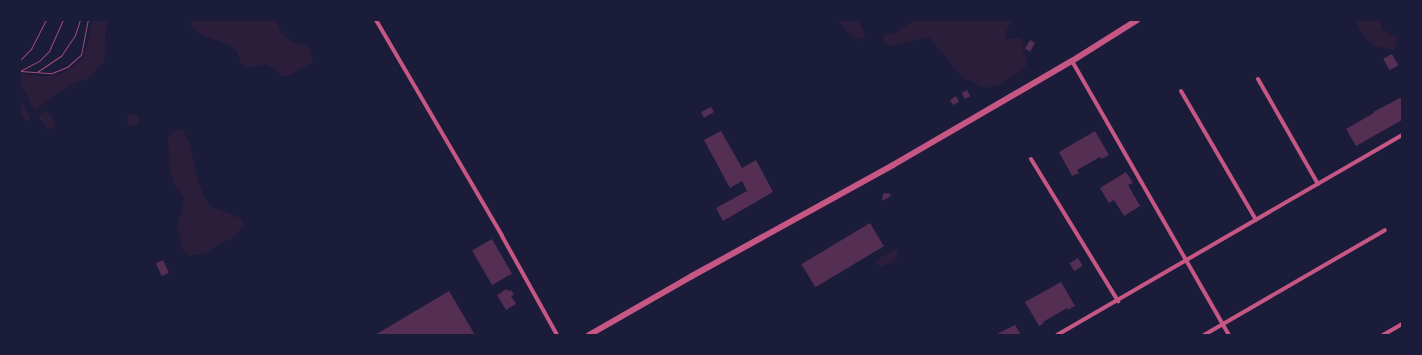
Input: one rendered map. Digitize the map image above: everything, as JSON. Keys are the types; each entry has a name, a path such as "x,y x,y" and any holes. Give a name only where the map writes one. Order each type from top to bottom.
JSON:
{"street":[{"path":"376,20 502,236 557,335"},
{"path":"589,335 692,276 893,165 1072,61 1137,20"},
{"path":"1072,61 1229,335"},
{"path":"1258,79 1318,184"},
{"path":"1181,91 1256,220"},
{"path":"1057,335 1402,135"},
{"path":"1031,159 1118,300"},
{"path":"1204,335 1385,230"},
{"path":"1383,335 1402,324"}],"shaded area":[{"path":"93,20 108,20 105,34 106,55 104,62 89,78 77,82 57,94 34,111 21,84 20,74 46,76 60,74 71,68 84,58"},
{"path":"191,20 203,20 205,22 211,20 276,20 282,33 292,42 309,47 313,62 288,76 281,76 274,68 265,64 247,68 241,63 237,51 226,44 202,35 190,25"},
{"path":"838,20 858,20 866,36 862,41 847,32"},
{"path":"914,20 1013,20 1005,33 1007,39 1020,38 1023,42 1023,52 1027,60 1026,66 1000,85 985,88 963,78 929,37 889,46 883,42 884,34 893,34"},
{"path":"1355,20 1382,20 1381,29 1398,38 1395,50 1373,46 1361,32"},
{"path":"20,97 31,119 26,121 20,112"},
{"path":"45,111 51,115 55,123 54,127 48,130 39,119 40,115"},
{"path":"133,114 137,116 139,120 137,124 133,126 129,124 127,120 129,116"},
{"path":"176,129 184,131 189,142 199,184 209,206 243,219 244,225 234,237 205,253 189,256 182,249 177,225 182,211 184,197 176,188 170,172 168,138"},
{"path":"895,249 898,252 897,259 882,267 877,265 876,260"}],"building":[{"path":"1030,40 1035,43 1030,52 1025,49"},
{"path":"1392,54 1398,65 1390,70 1383,59"},
{"path":"967,90 970,96 965,99 962,93"},
{"path":"956,96 959,102 953,105 950,100"},
{"path":"1402,97 1402,120 1356,146 1346,129 1374,113 1373,112"},
{"path":"711,107 714,112 704,118 701,112"},
{"path":"721,131 742,168 756,160 773,192 723,221 716,208 747,191 742,181 730,188 704,140"},
{"path":"1095,131 1109,155 1102,159 1100,157 1077,170 1079,173 1072,176 1059,152"},
{"path":"1126,172 1133,183 1128,185 1140,206 1124,216 1114,200 1109,203 1100,188"},
{"path":"883,194 890,194 891,196 882,201"},
{"path":"870,223 884,246 815,287 801,264"},
{"path":"492,239 512,274 492,285 472,250"},
{"path":"1078,258 1083,266 1074,271 1070,263"},
{"path":"163,260 169,273 162,276 156,263"},
{"path":"1061,282 1075,306 1068,310 1067,308 1043,322 1044,323 1039,326 1025,302"},
{"path":"507,289 508,291 511,290 514,295 511,296 516,304 506,310 497,295"},
{"path":"449,291 475,335 375,335"},
{"path":"1015,325 1021,335 996,335 999,333"}],"tram line":[{"path":"20,60 31,49 46,20"},
{"path":"20,71 39,61 49,51 63,20"},
{"path":"37,72 61,56 75,35 80,20"},
{"path":"20,71 52,73 67,67 81,55 88,20"}]}
